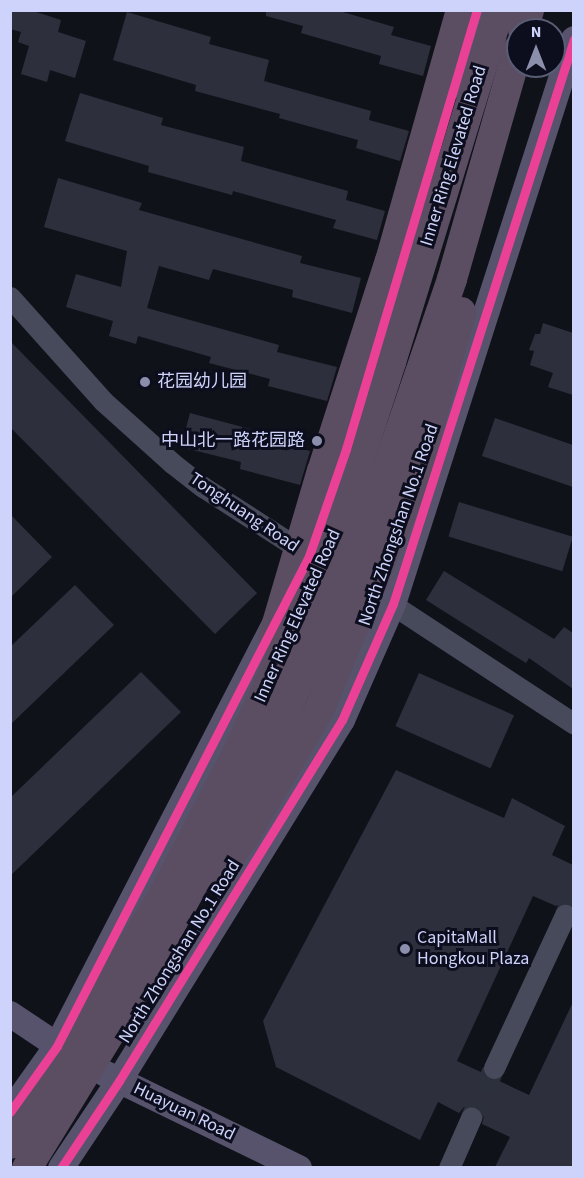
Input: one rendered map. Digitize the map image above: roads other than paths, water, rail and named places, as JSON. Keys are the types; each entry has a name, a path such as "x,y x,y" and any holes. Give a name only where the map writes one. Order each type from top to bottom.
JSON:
{"highway":[{"path":"237,754 322,471 390,261 461,10"},
{"name":"Inner Ring Elevated Road","path":"10,1144 162,898 237,754 331,546 391,362 499,10"},
{"name":"Inner Ring Elevated Road","path":"27,1167 123,1012 272,743 359,551 452,279 510,78"},
{"path":"123,1012 246,833 319,710 411,489 527,78"}],"main road":[{"path":"10,1112 57,1046 309,556 346,450 477,10"},
{"name":"North Zhongshan No.1 Road","path":"61,1167 119,1081 342,720 393,604 573,39"},
{"name":"Huayuan Road","path":"10,1014 57,1046 119,1081 299,1167"}],"street":[{"name":"Tonghuang Road","path":"10,297 103,401 149,443 203,487 309,556 393,604 573,724"},
{"path":"494,1068 565,915"},
{"path":"449,1167 471,1118"}],"tunnel":[{"path":"565,915 574,896"},
{"path":"471,1118 494,1068"}],"place":[{"name":"花园幼儿园","path":"145,382"},
{"name":"中山北一路花园路","path":"317,441"},
{"name":"CapitaMall Hongkou Plaza","path":"405,949"}]}
